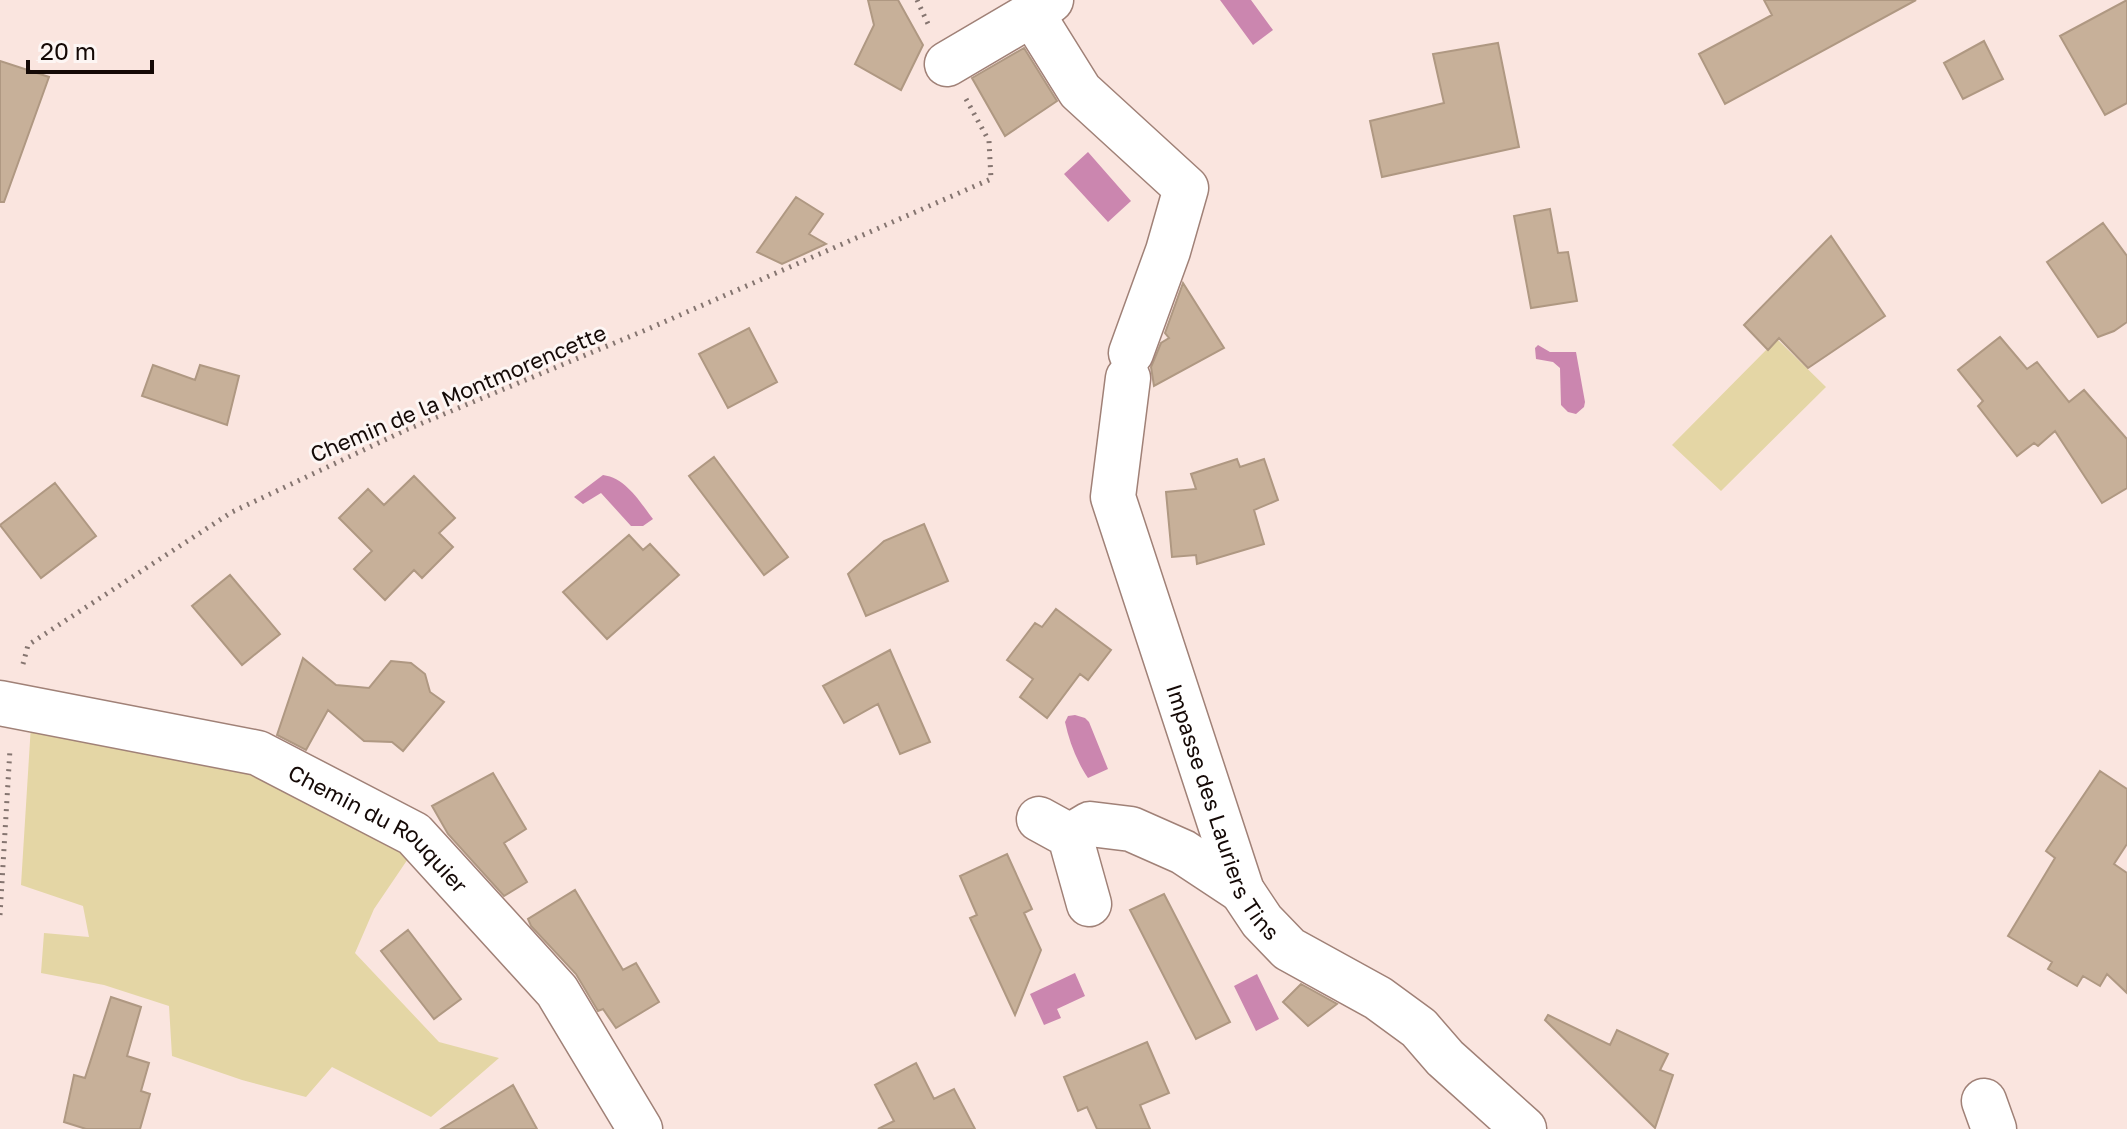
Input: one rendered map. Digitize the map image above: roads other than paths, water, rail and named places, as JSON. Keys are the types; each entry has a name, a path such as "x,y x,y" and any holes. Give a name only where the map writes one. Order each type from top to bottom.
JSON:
{"street":[{"path":"947,64 1041,7"},
{"name":"Impasse des Lauriers Tins","path":"1041,7 1080,91 1186,188 1130,366 1113,497 1242,891 1262,921 1289,949 1378,998 1419,1028 1445,1058 1524,1129"},
{"name":"Chemin du Rouquier","path":"6,704 258,753 414,834 557,991 640,1129"},
{"path":"1089,904 1054,827 1090,824 1131,829 1183,852 1242,891"}]}
